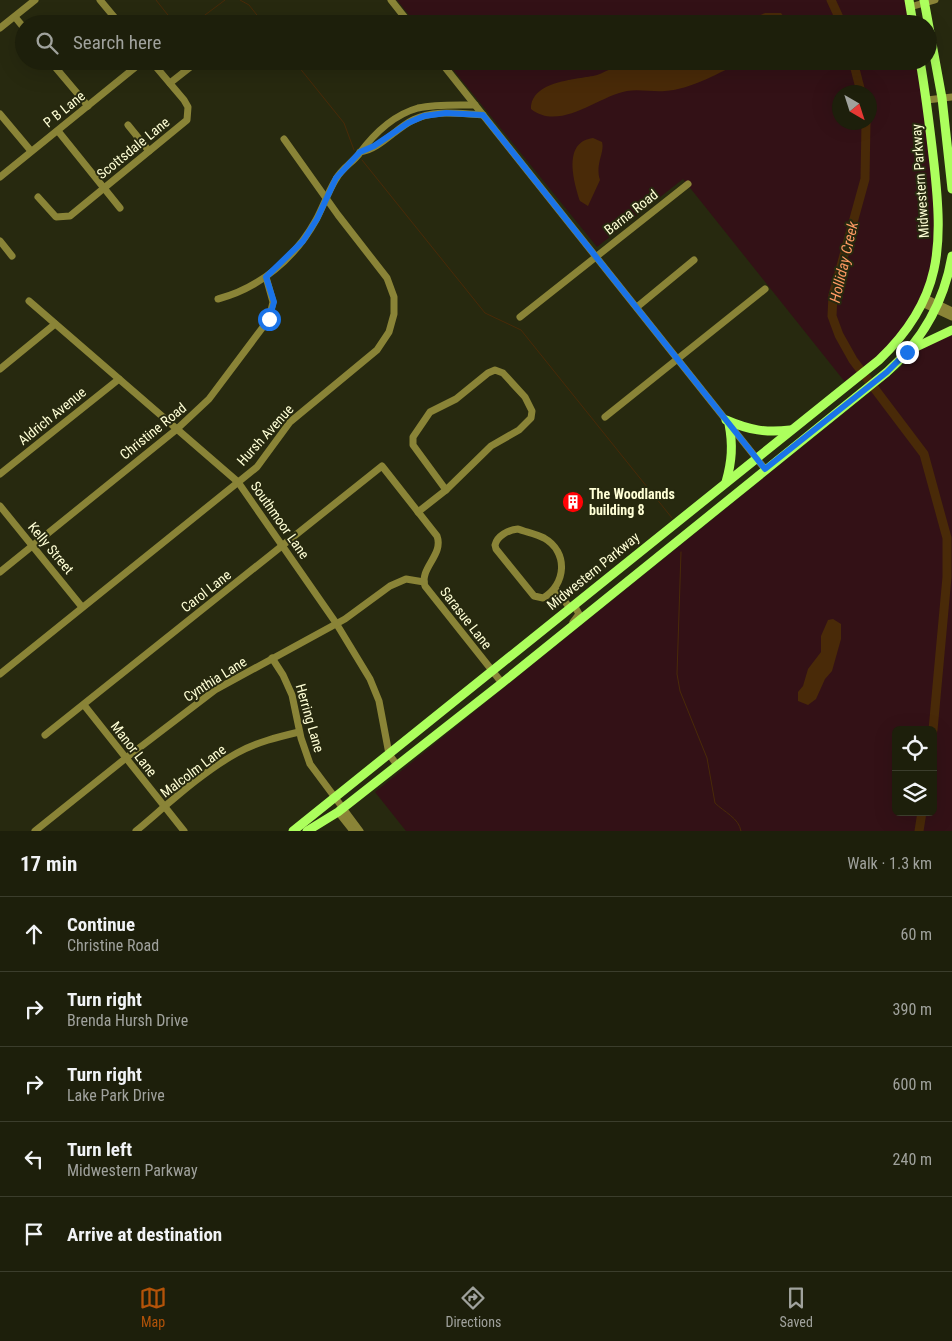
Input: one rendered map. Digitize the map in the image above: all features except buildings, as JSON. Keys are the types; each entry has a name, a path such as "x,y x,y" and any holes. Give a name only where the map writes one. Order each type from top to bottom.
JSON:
{"main road":[{"path":"925,1 927,15"},
{"path":"937,69 952,189"},
{"name":"Midwestern Parkway","path":"304,829 335,797 878,360 899,338 923,300 936,266 940,227 927,100 922,70"},
{"name":"Midwestern Parkway","path":"293,831 304,829 341,809 502,683 887,372 907,352 937,307 952,256"},
{"path":"907,352 922,342 952,330"},
{"path":"728,422 768,432 790,430"},
{"path":"726,482 732,463 733,443 728,422"}],"street":[{"path":"17,15 35,0"},
{"path":"100,0 112,15"},
{"path":"391,0 403,15"},
{"path":"909,3 935,0"},
{"path":"0,28 15,17"},
{"path":"58,70 88,106"},
{"name":"P B Lane","path":"0,176 132,70"},
{"name":"Scottsdale Lane","path":"38,197 56,217 66,218 184,124 188,117 188,107 159,70"},
{"path":"170,83 187,70"},
{"path":"447,70 765,469"},
{"path":"927,100 952,96"},
{"path":"218,299 249,288 266,277 303,241 340,174 373,136 405,113 429,106 475,105"},
{"path":"360,152 374,146 408,123 424,116 446,113 483,115"},
{"path":"0,114 31,151"},
{"path":"128,125 149,151"},
{"path":"58,131 120,208"},
{"name":"Hursh Avenue","path":"0,674 262,461 290,422 377,350 389,332 394,314 392,289 387,278 284,139"},
{"name":"Barna Road","path":"520,317 688,184"},
{"path":"0,241 12,256"},
{"path":"637,307 694,260"},
{"name":"Christine Road","path":"0,572 178,430 209,399 269,319 274,302 266,277"},
{"path":"605,417 765,289"},
{"path":"923,300 952,317"},
{"name":"Southmoor Lane","path":"29,301 238,482 336,624 370,679 379,701 390,754 397,765"},
{"path":"937,307 952,311"},
{"path":"0,369 55,324"},
{"path":"418,512 446,490 491,446 519,430 531,418 532,411 524,397 500,371 488,373 456,399 430,412 413,437 413,446 446,490"},
{"name":"Aldrich Avenue","path":"0,474 119,378"},
{"name":"Sarasue Lane","path":"382,466 439,540 437,551 424,582 502,683"},
{"name":"Carol Lane","path":"45,736 382,466"},
{"name":"Kelly Street","path":"0,506 82,607"},
{"path":"518,529 551,543 556,549 562,564 561,577 555,589 543,598 534,596 496,548 495,545 498,538 512,530 518,529"},
{"name":"Cynthia Lane","path":"35,831 215,690 336,624 399,581 406,579 424,582"},
{"path":"555,589 580,614 557,638"},
{"name":"Herring Lane","path":"272,658 283,675 292,695 299,732 310,764 335,797 341,809"},
{"name":"Manor Lane","path":"84,705 184,831"},
{"name":"Malcolm Lane","path":"136,831 237,753 273,738 299,732"},
{"path":"341,809 353,831"},
{"path":"341,809 360,831"}],"shaded area":[{"path":"397,0 906,0 909,15 409,15"},
{"path":"765,13 781,13 782,15 760,15"},
{"path":"453,70 918,70 934,205 933,251 929,273 922,295 911,316 896,337 878,355 845,382 683,179 597,247"},
{"path":"608,70 725,70 705,80 675,90 636,90 616,94 566,115 554,117 542,115 531,109 533,99 538,92 547,87 567,80 597,75"},
{"path":"593,138 602,142 603,146 599,163 600,180 588,206 580,201 573,174 573,164 577,147 583,141"},
{"path":"952,333 952,831 406,831 375,792 899,369 918,348"},
{"path":"833,619 841,624 841,639 832,671 825,679 816,699 808,705 798,701 798,692 803,686 808,669 821,652 821,636 828,620"}],"waterway":[{"path":"156,0 168,15"},
{"path":"205,15 225,0"},
{"path":"240,0 249,5 257,15"},
{"name":"Holliday Creek","path":"831,0 838,15"},
{"path":"301,70 344,123 354,150"},
{"name":"Holliday Creek","path":"855,70 859,85"},
{"name":"Holliday Creek","path":"866,130 865,179 833,295 832,316 839,335 853,360 924,454 947,538 947,577 933,726"},
{"path":"362,160 485,313 521,330 672,518"},
{"path":"681,552 677,674 680,691 707,758 715,803 737,822 741,831"},
{"name":"Holliday Creek","path":"919,831 921,816"}],"place":[{"name":"The Woodlands building 8","path":"573,502"}],"route":[{"path":"269,319 274,302 266,277 303,241 317,219 336,178 349,162 360,152 363,153 415,119 435,113 446,113 483,115 765,469 887,372 907,352"}]}
